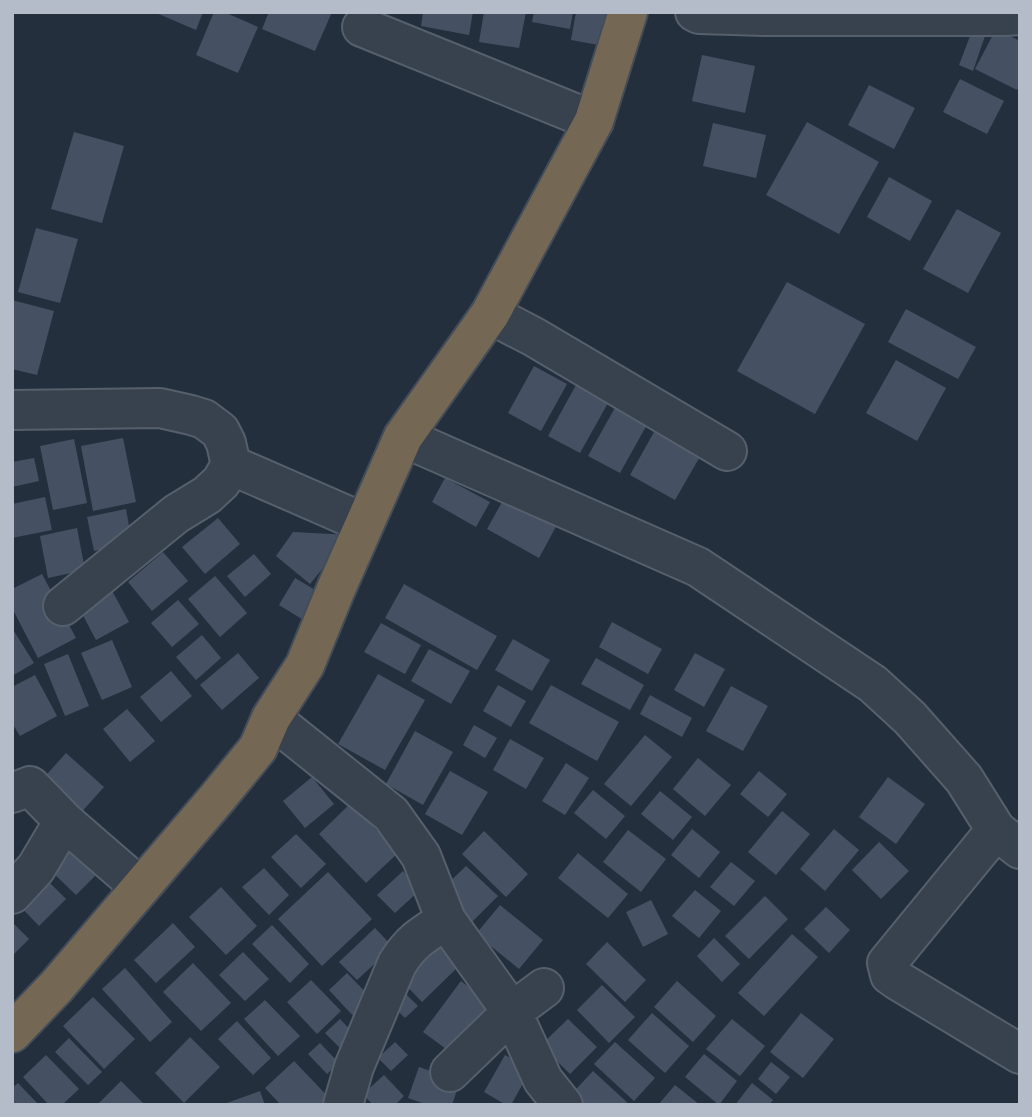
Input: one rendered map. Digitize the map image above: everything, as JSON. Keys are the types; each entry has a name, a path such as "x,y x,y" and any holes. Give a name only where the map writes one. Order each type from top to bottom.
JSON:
{"highway":[{"path":"12,1033 55,987 258,748 271,718 304,666 403,437 490,314 594,121 628,12"}],"street":[{"path":"695,12 765,16 1020,15"},
{"path":"362,27 594,121"},
{"path":"490,314 534,337 727,451"},
{"path":"12,410 160,408 204,419 220,431 226,443 231,464 221,482 207,495 176,514 63,606"},
{"path":"403,437 698,567 873,684 910,718 964,779 1008,839 887,963 891,975 897,981 1020,1054"},
{"path":"231,464 364,523"},
{"path":"271,718 391,814 421,856 446,919 512,1013 543,1080 563,1105"},
{"path":"12,793 30,786 64,821 140,887"},
{"path":"12,894 36,868 64,821"},
{"path":"343,1105 354,1067 397,964 417,938 446,919"},
{"path":"450,1072 512,1013 544,988"}],"building":[{"path":"154,12 203,12 196,30"},
{"path":"214,12 224,12 258,27 238,73 196,55"},
{"path":"269,12 332,12 315,51 262,29"},
{"path":"423,12 473,12 469,35 421,26"},
{"path":"484,12 526,12 519,48 479,42"},
{"path":"534,12 573,12 570,29 532,22"},
{"path":"576,12 621,12 615,48 571,40"},
{"path":"996,29 1020,41 1020,84 1017,90 975,69"},
{"path":"972,31 985,36 973,71 959,65"},
{"path":"702,55 755,66 745,113 692,101"},
{"path":"960,79 1004,101 987,134 943,112"},
{"path":"869,85 915,108 894,149 848,125"},
{"path":"807,122 879,162 839,234 766,195"},
{"path":"713,123 766,135 756,178 703,166"},
{"path":"74,132 124,146 102,223 51,209"},
{"path":"889,177 932,201 910,241 867,217"},
{"path":"957,209 1001,233 968,293 923,269"},
{"path":"36,228 78,239 60,303 18,292"},
{"path":"787,282 865,324 815,414 737,371"},
{"path":"12,300 54,311 37,375 12,369"},
{"path":"906,309 976,347 958,379 888,342"},
{"path":"896,360 946,388 917,441 866,413"},
{"path":"534,366 567,384 541,431 508,413"},
{"path":"576,385 608,403 580,453 548,436"},
{"path":"617,404 649,421 620,473 588,456"},
{"path":"659,423 705,448 675,500 630,475"},
{"path":"123,438 136,502 93,511 81,446"},
{"path":"74,439 87,503 53,510 40,446"},
{"path":"34,458 39,481 12,487 12,462"},
{"path":"445,478 490,502 476,527 432,502"},
{"path":"507,493 559,521 539,558 487,529"},
{"path":"45,497 52,530 12,538 12,504"},
{"path":"126,509 132,543 94,551 87,517"},
{"path":"218,518 240,544 205,574 182,547"},
{"path":"77,528 85,570 48,578 40,536"},
{"path":"293,532 350,535 310,584 276,556"},
{"path":"163,552 188,581 152,611 128,582"},
{"path":"254,554 271,574 245,597 227,576"},
{"path":"42,574 76,638 38,658 12,608 12,589"},
{"path":"215,576 247,613 220,637 188,599"},
{"path":"295,578 327,597 310,624 279,605"},
{"path":"404,584 497,636 477,670 385,618"},
{"path":"110,587 129,622 96,640 77,604"},
{"path":"178,600 199,624 172,647 151,623"},
{"path":"612,622 662,649 648,674 599,647"},
{"path":"381,623 421,645 405,674 364,652"},
{"path":"12,628 34,663 12,676"},
{"path":"202,635 221,658 196,680 176,657"},
{"path":"513,639 550,660 532,691 495,670"},
{"path":"112,640 132,687 102,700 81,653"},
{"path":"429,649 470,671 451,704 411,681"},
{"path":"238,653 259,678 222,710 200,685"},
{"path":"695,653 725,669 704,707 674,690"},
{"path":"68,654 89,706 65,716 44,664"},
{"path":"596,658 644,685 630,710 581,684"},
{"path":"171,671 192,696 161,722 140,697"},
{"path":"378,674 425,700 385,770 338,744"},
{"path":"35,675 57,716 20,736 12,723 12,687"},
{"path":"498,685 526,701 511,727 483,711"},
{"path":"551,685 619,722 597,761 529,723"},
{"path":"731,686 768,706 743,751 706,731"},
{"path":"650,695 692,718 682,737 640,714"},
{"path":"127,709 155,741 130,762 103,729"},
{"path":"474,725 497,738 485,758 463,745"},
{"path":"415,731 453,752 423,805 386,784"},
{"path":"645,735 672,757 631,806 604,784"},
{"path":"510,739 544,758 526,789 493,770"},
{"path":"66,753 104,787 78,816 40,782"},
{"path":"698,758 731,785 705,816 673,789"},
{"path":"566,763 589,778 565,815 542,801"},
{"path":"450,771 488,792 462,835 425,814"},
{"path":"759,771 787,794 768,817 740,794"},
{"path":"312,777 334,804 305,828 283,801"},
{"path":"888,777 925,804 896,844 859,817"},
{"path":"593,790 625,816 606,839 574,813"},
{"path":"660,791 692,817 673,840 641,814"},
{"path":"351,803 398,853 366,883 319,834"},
{"path":"782,811 810,834 776,875 748,852"},
{"path":"692,829 720,852 699,878 671,855"},
{"path":"834,829 859,850 825,891 800,869"},
{"path":"628,830 666,859 641,892 603,862"},
{"path":"484,831 528,874 506,897 462,854"},
{"path":"296,834 326,864 301,888 271,857"},
{"path":"65,842 97,874 76,895 44,864"},
{"path":"879,842 909,871 881,899 852,870"},
{"path":"578,853 628,894 608,918 558,878"},
{"path":"731,862 755,881 734,906 710,887"},
{"path":"466,866 498,896 469,925 437,894"},
{"path":"264,868 289,895 269,915 242,887"},
{"path":"403,871 420,890 395,913 377,895"},
{"path":"328,872 372,919 322,966 278,919"},
{"path":"41,874 66,899 39,926 15,901"},
{"path":"221,887 257,926 226,955 189,917"},
{"path":"695,890 721,911 699,938 672,916"},
{"path":"765,896 788,919 749,959 725,936"},
{"path":"651,900 668,934 643,947 626,912"},
{"path":"500,905 543,940 519,969 476,934"},
{"path":"826,907 850,930 829,953 804,929"},
{"path":"12,922 29,939 12,956"},
{"path":"173,923 195,947 156,983 134,960"},
{"path":"272,925 309,964 290,983 252,944"},
{"path":"375,928 393,947 357,980 339,962"},
{"path":"792,934 818,957 764,1016 738,993"},
{"path":"714,938 740,964 722,982 697,956"},
{"path":"437,940 460,965 422,1002 398,977"},
{"path":"607,942 646,980 625,1002 586,964"},
{"path":"243,952 269,979 245,1001 219,975"},
{"path":"193,963 231,1003 201,1031 163,992"},
{"path":"125,968 172,1022 150,1042 102,989"},
{"path":"347,973 373,1000 355,1018 329,990"},
{"path":"311,980 341,1011 317,1034 287,1002"},
{"path":"461,981 490,1004 453,1054 423,1032"},
{"path":"677,981 716,1016 693,1042 654,1007"},
{"path":"602,985 635,1017 609,1043 577,1010"},
{"path":"405,993 418,1006 405,1018 392,1005"},
{"path":"93,997 135,1039 104,1069 63,1026"},
{"path":"265,1000 300,1036 278,1056 244,1019"},
{"path":"652,1013 689,1046 665,1073 628,1040"},
{"path":"801,1013 834,1039 803,1078 770,1052"},
{"path":"340,1019 360,1040 346,1054 325,1033"},
{"path":"568,1019 597,1047 570,1074 541,1045"},
{"path":"732,1019 765,1046 740,1076 706,1049"},
{"path":"237,1021 271,1058 253,1075 218,1039"},
{"path":"190,1037 220,1067 184,1103 155,1073"},
{"path":"69,1038 102,1072 88,1085 55,1052"},
{"path":"395,1042 408,1055 391,1071 378,1058"},
{"path":"615,1042 655,1078 634,1101 594,1064"},
{"path":"320,1043 339,1063 327,1074 308,1054"},
{"path":"704,1054 737,1081 719,1105 685,1077"},
{"path":"46,1055 79,1089 62,1105 49,1105 23,1077"},
{"path":"505,1055 531,1069 511,1105 506,1105 484,1092"},
{"path":"294,1061 336,1105 281,1105 265,1088"},
{"path":"771,1062 790,1077 776,1094 758,1079"},
{"path":"419,1067 460,1081 452,1105 428,1105 408,1098"},
{"path":"593,1071 630,1105 571,1105 566,1100"},
{"path":"384,1075 404,1096 395,1105 373,1105 363,1094"},
{"path":"121,1081 145,1105 97,1105"},
{"path":"18,1083 39,1105 12,1105 12,1088"},
{"path":"752,1083 773,1100 769,1105 735,1105"},
{"path":"675,1085 700,1105 658,1105"},
{"path":"260,1091 265,1105 224,1105 224,1104"}]}
